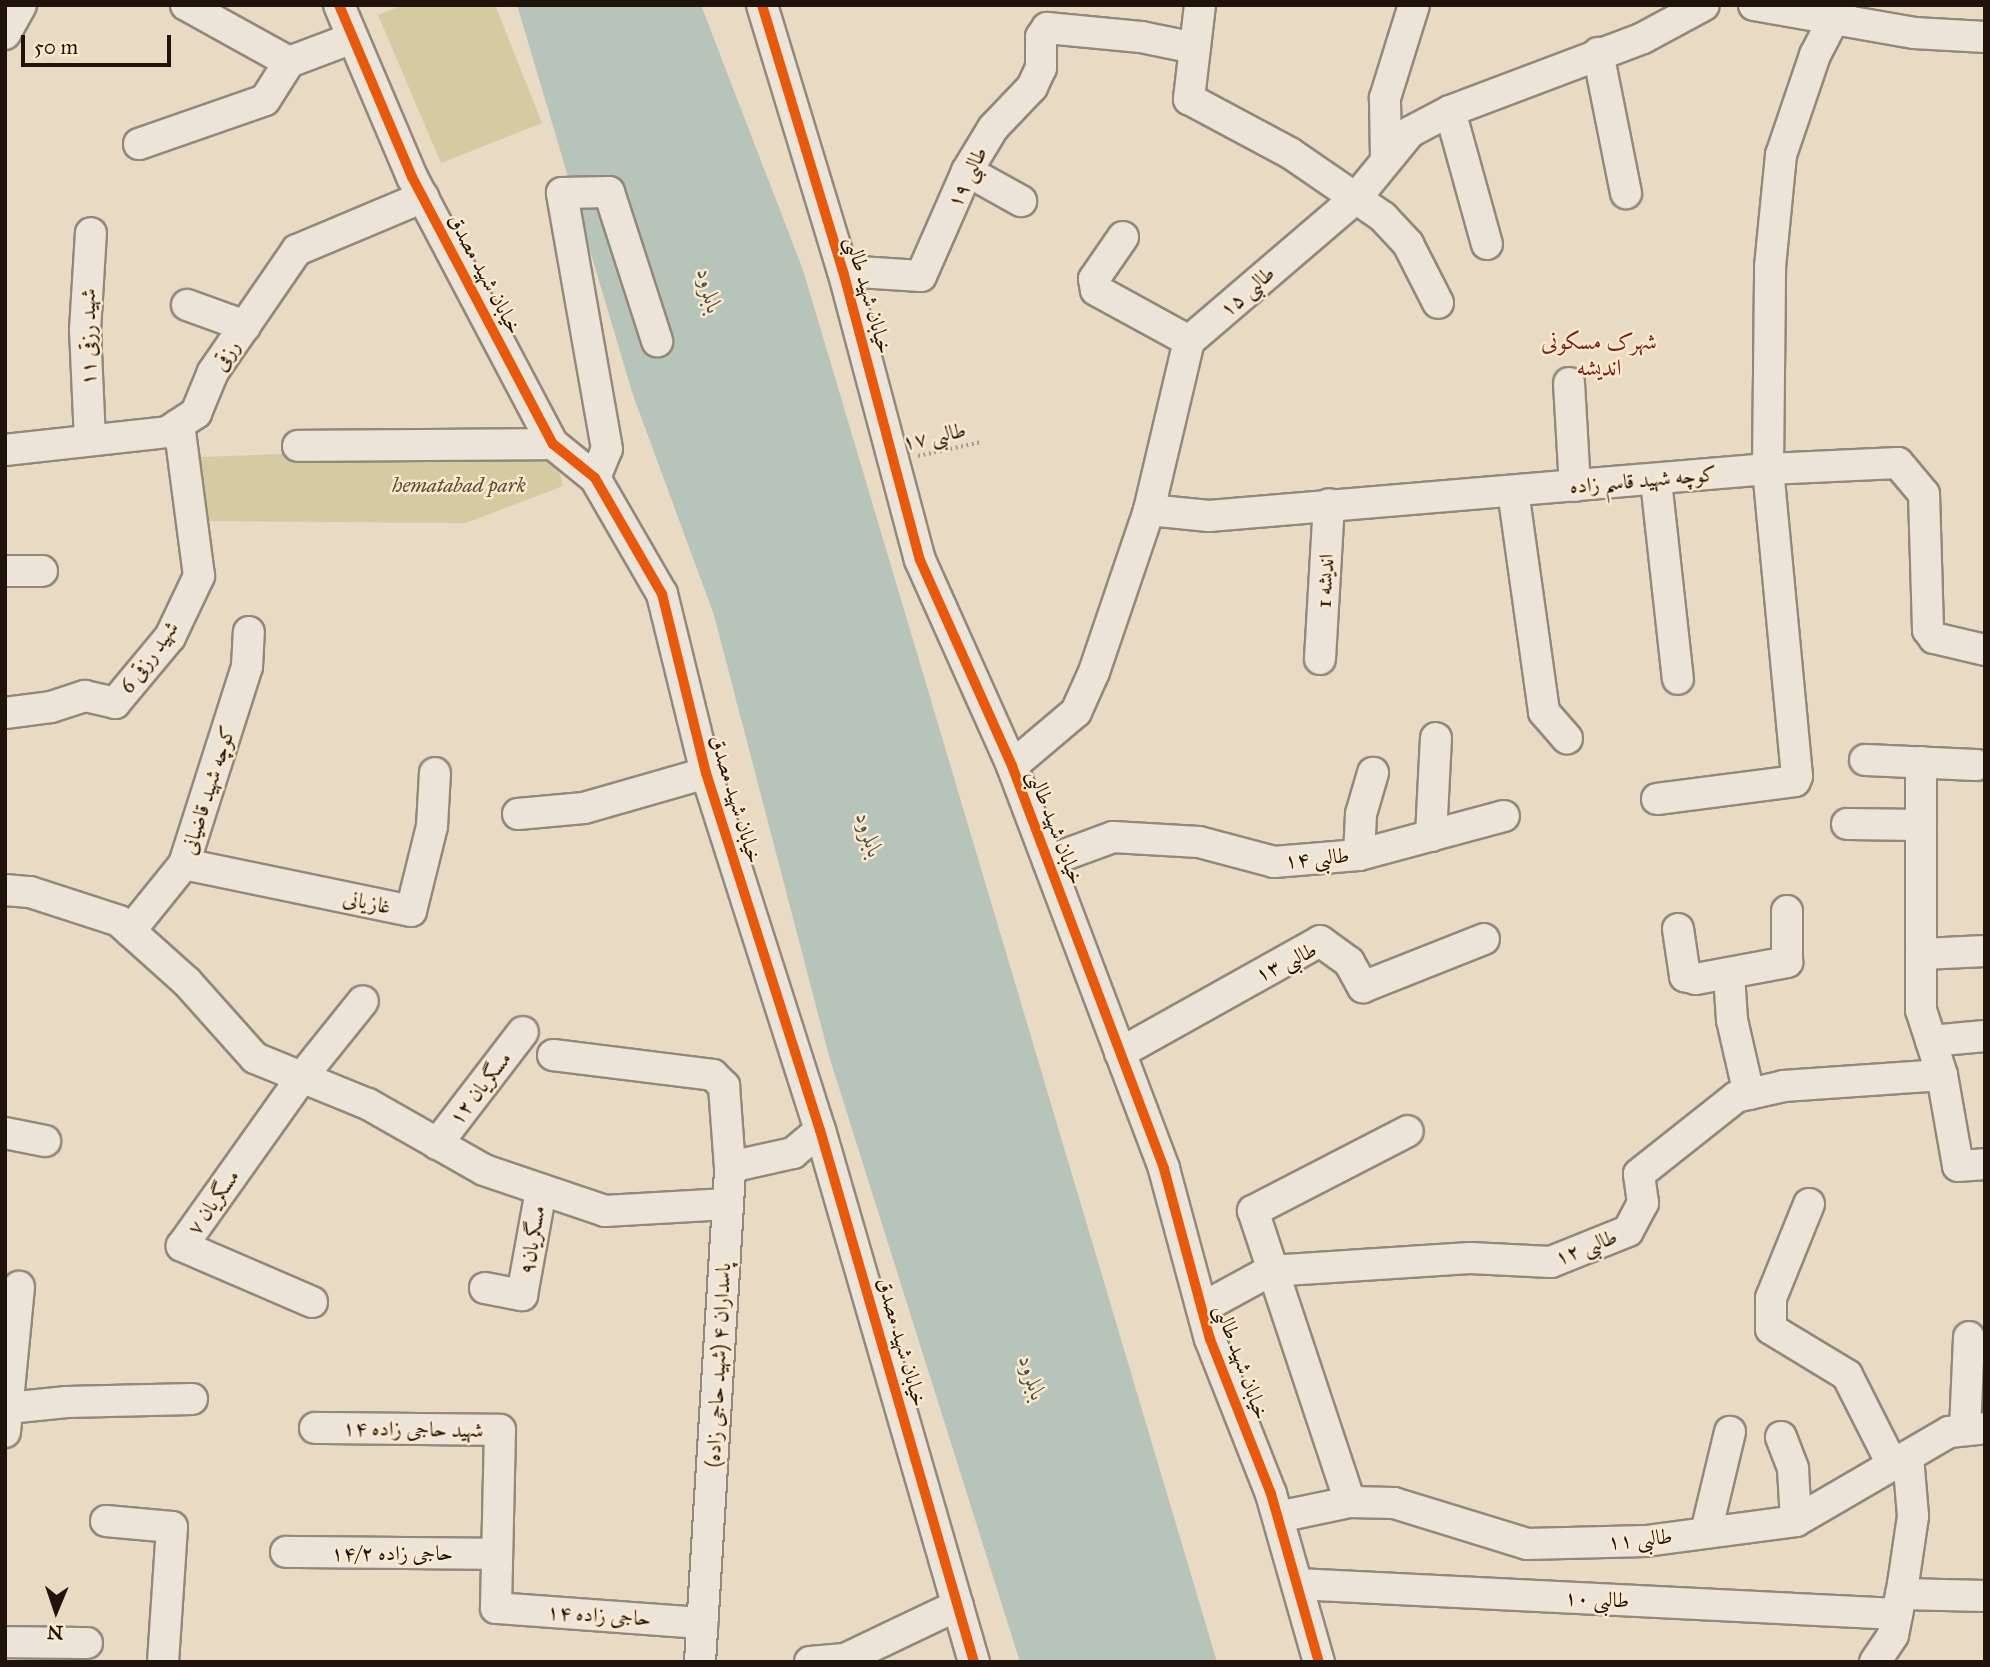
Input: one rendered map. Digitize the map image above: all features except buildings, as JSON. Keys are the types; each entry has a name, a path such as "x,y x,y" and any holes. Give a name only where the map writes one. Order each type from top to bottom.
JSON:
{"street":[{"path":"5,34 21,5"},
{"path":"186,5 289,62"},
{"name":"خیابان شهید مصدق","path":"339,5 423,197 553,444 595,478 662,594 706,773 820,1130 974,1662"},
{"name":"خیابان شهید طالبی","path":"762,5 843,271 920,560 1012,766 1164,1169 1202,1308 1278,1517 1319,1662"},
{"path":"1200,5 1189,99 1290,153 1383,217 1408,244 1438,303"},
{"path":"1386,158 1385,98 1414,5"},
{"name":"طالبی ۱۵","path":"1189,341 1356,198 1386,158 1410,132 1450,111 1598,52 1643,38 1703,5"},
{"path":"1760,6 1836,13 1949,37 1985,37"},
{"path":"1657,799 1795,781 1797,776 1768,468 1770,267 1781,155 1836,13"},
{"name":"طالبی ۱۹","path":"843,271 922,275 967,171 993,128 1032,87 1041,68 1041,37 1047,28 1059,26 1195,48"},
{"path":"139,144 265,100 289,62 353,38"},
{"path":"1598,52 1626,193"},
{"path":"1450,111 1487,244"},
{"path":"967,171 1021,201"},
{"path":"595,478 607,449 562,193 609,192 657,341"},
{"name":"رزقی","path":"179,424 196,413 213,372 297,250 423,197"},
{"name":"شهید رزقی ۱۱","path":"90,440 85,330 92,233"},
{"path":"1012,766 1076,712 1149,510 1189,341 1096,290 1094,279 1123,237"},
{"path":"187,305 245,326"},
{"path":"1569,383 1575,486"},
{"path":"5,450 167,432 179,424"},
{"name":"شهید رزقی 6","path":"5,713 51,708 85,696 115,703 170,637 199,576 179,424"},
{"path":"299,446 553,444"},
{"name":"کوچه شهید قاسم زاده","path":"1149,510 1209,516 1329,504 1656,481 1768,468 1898,463 1924,494 1928,629 1934,638 1985,650"},
{"path":"1656,481 1678,679"},
{"path":"1513,491 1545,712 1567,738"},
{"name":"اندیشه 1","path":"1320,659 1329,504"},
{"path":"5,571 42,571"},
{"name":"کوچه شهید قاضیانی","path":"130,931 184,864 247,667 248,632"},
{"path":"1431,836 1436,738"},
{"path":"1865,760 1977,765"},
{"path":"1922,762 1921,1010 1942,1075 1958,1166 1985,1164"},
{"name":"غازیانی","path":"184,864 411,911 432,826 435,773"},
{"path":"518,814 584,808 706,773"},
{"path":"1359,855 1361,814 1373,773"},
{"name":"طالبی ۱۴","path":"1048,862 1113,837 1199,842 1274,862 1359,855 1504,816"},
{"path":"1847,824 1921,825"},
{"path":"5,890 30,892 107,917 130,931 187,982 255,1058 368,1104 484,1170 605,1211 727,1204"},
{"path":"1678,929 1685,976 1696,979 1729,974 1787,962 1787,911"},
{"name":"طالبی ۱۳","path":"1120,1053 1320,942 1349,962 1363,987 1484,939"},
{"path":"1923,954 1985,951"},
{"path":"1729,974 1732,1020 1749,1094"},
{"path":"302,1077 363,1001"},
{"name":"مسگریان ۱۲","path":"437,1144 523,1032"},
{"path":"1931,1041 1985,1036"},
{"name":"پاسداران ۴ (شهید حاجی زاده)","path":"553,1055 713,1075 724,1086 730,1167 700,1662"},
{"name":"طالبی ۱۲","path":"1202,1308 1270,1271 1470,1258 1551,1262 1628,1231 1643,1203 1639,1174 1736,1097 1784,1086 1942,1075"},
{"name":"مسگریان ۷","path":"302,1077 182,1246 312,1302"},
{"path":"730,1167 793,1153 820,1130"},
{"path":"1350,1502 1270,1271 1253,1211 1408,1131"},
{"path":"5,1133 45,1141"},
{"name":"مسگریان۹","path":"485,1289 522,1295 541,1189"},
{"path":"1809,1204 1771,1298 1772,1329 1847,1375 1901,1461 1913,1516 1893,1635 1875,1662"},
{"path":"19,1286 7,1420 67,1402 192,1399"},
{"path":"1969,1337 1975,1429"},
{"name":"شهید حاجی زاده ۱۴","path":"315,1428 500,1430 496,1608"},
{"name":"طالبی ۱۱","path":"1278,1517 1350,1502 1394,1503 1527,1544 1646,1541 1796,1521 1948,1432 1975,1429"},
{"path":"1706,1532 1730,1433"},
{"path":"1781,1437 1793,1469 1796,1521"},
{"path":"106,1521 172,1527 163,1662"},
{"name":"حاجی زاده ۱۴/۲","path":"286,1552 497,1554"},
{"name":"طالبی ۱۰","path":"1297,1584 1899,1604 1985,1596"},
{"path":"810,1662 845,1659 958,1605"},
{"name":"حاجی زاده ۱۴","path":"496,1608 702,1623"},
{"path":"5,1642 87,1643"}],"green space":[{"path":"403,5 495,5 542,123 441,163 378,15"},
{"name":"hematabad park","path":"553,444 563,486 466,523 200,521 198,457"}],"water":[{"name":"بابلرود","path":"517,5 701,5 803,270 1217,1662 1020,1662 829,1056 714,615 633,395"}],"cycle path":[{"path":"339,5 412,177 553,444 595,478 662,594 706,773 820,1130 974,1662"},
{"name":"طالبی ۱۷","path":"762,5 843,271 920,560 1012,766 1164,1169 1210,1339 1271,1494 1319,1662"}],"district":[{"name":"شهرک مسکونی اندیشه","path":"1599,354"}]}
